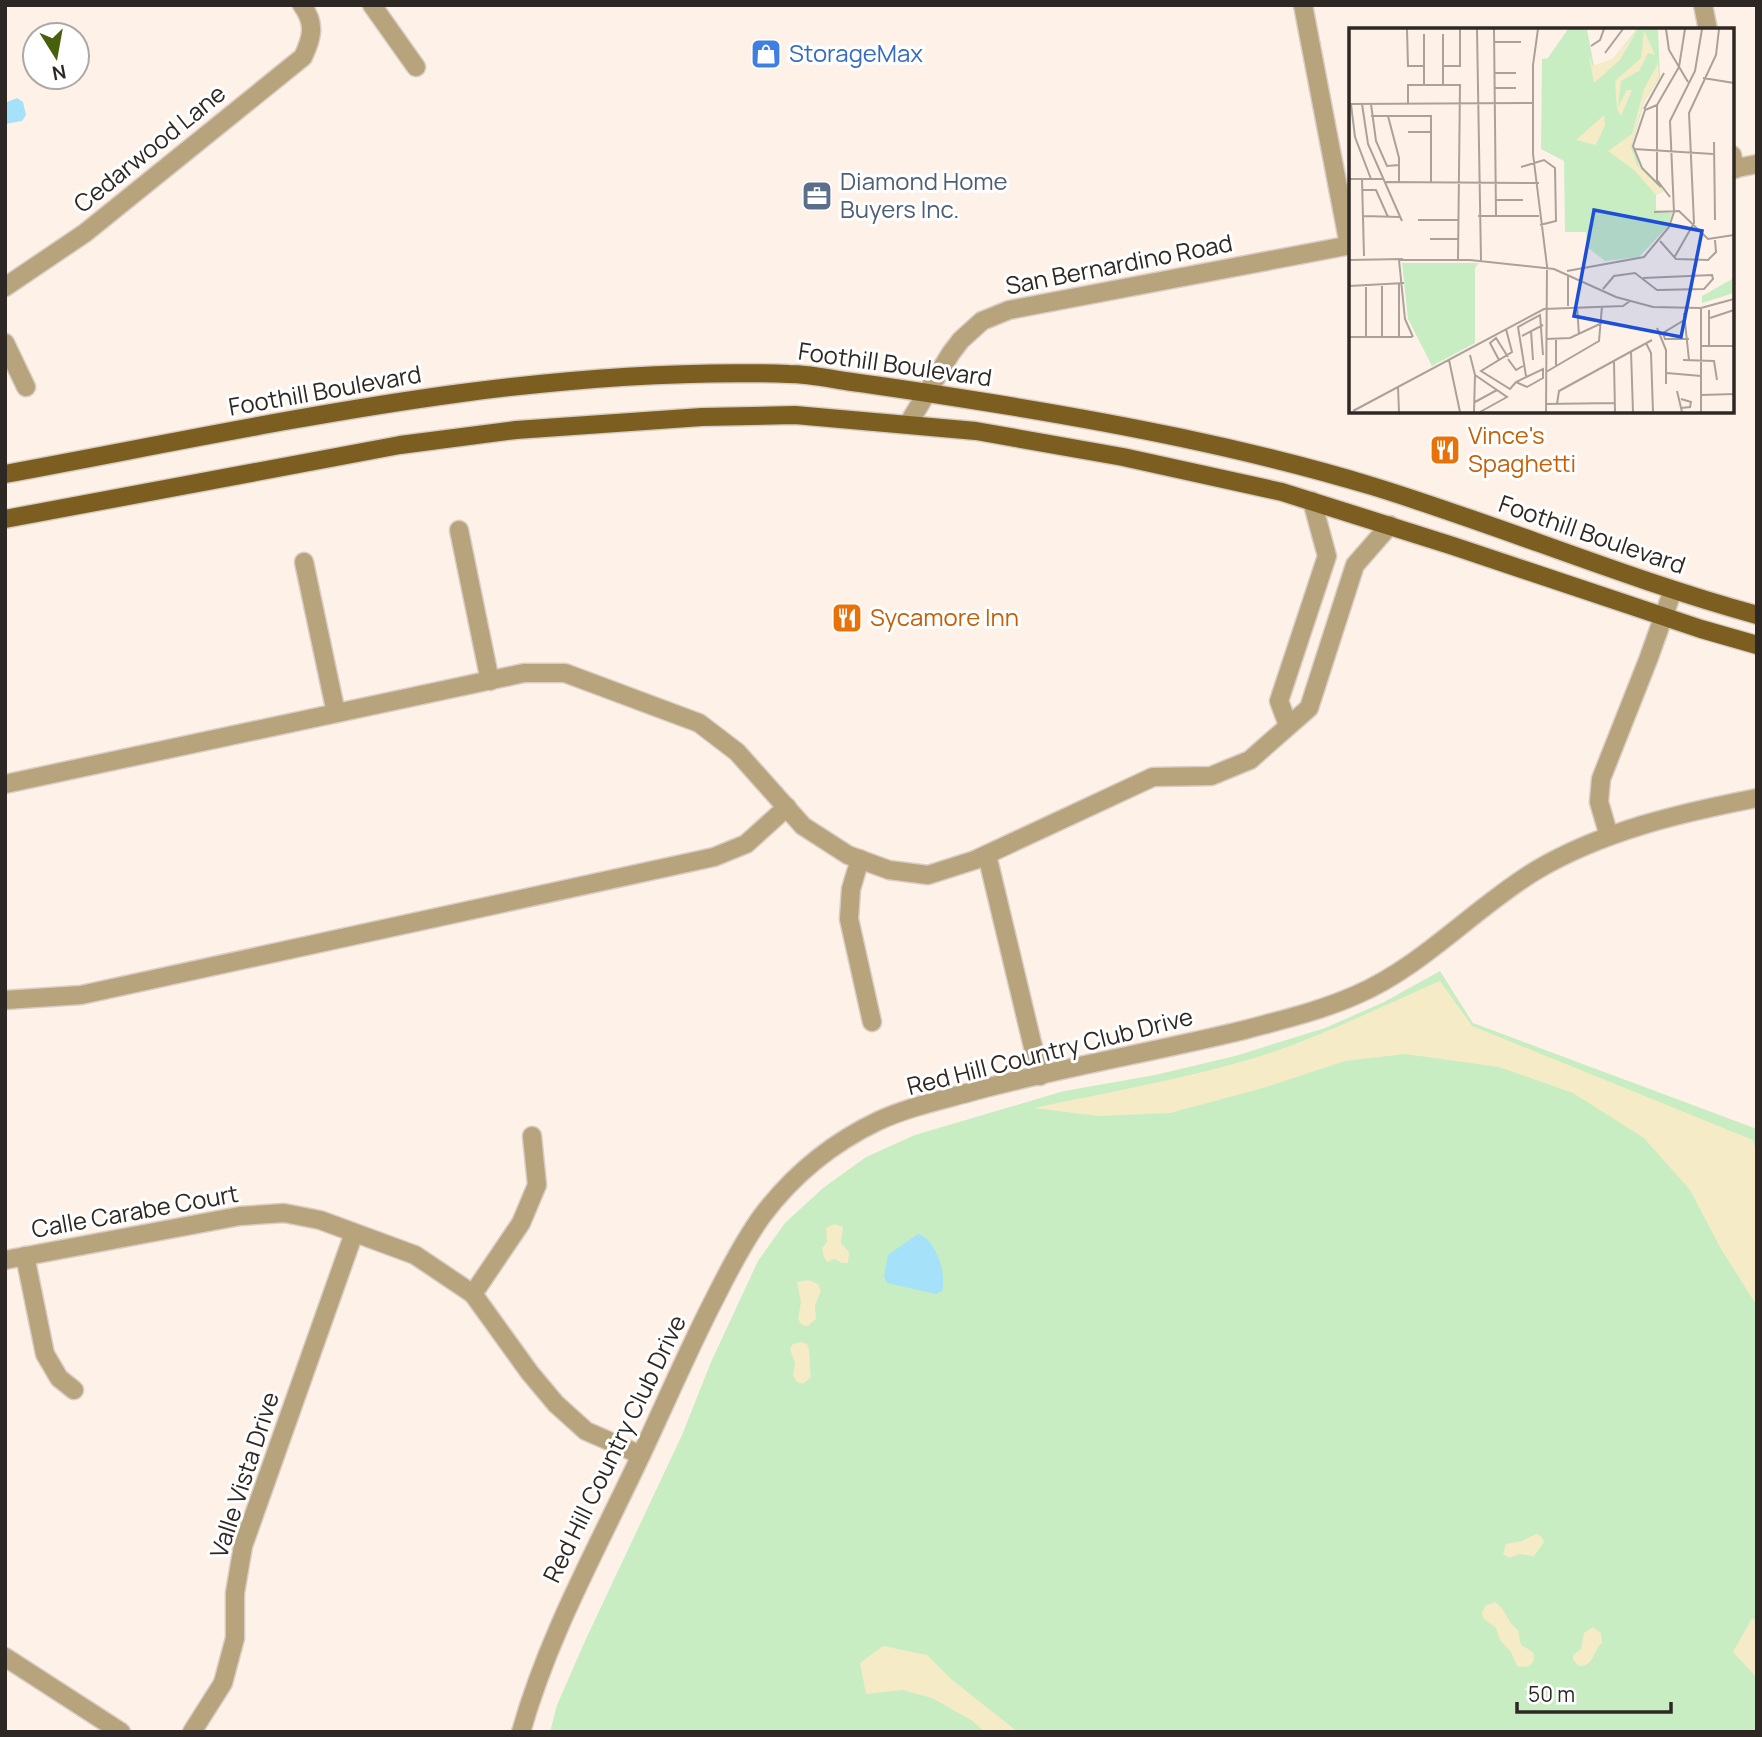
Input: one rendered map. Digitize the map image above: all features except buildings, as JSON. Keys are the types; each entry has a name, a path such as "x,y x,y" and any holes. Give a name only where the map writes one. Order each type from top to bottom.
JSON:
{"main road":[{"name":"Foothill Boulevard","path":"5,474 405,400 538,382 652,374 794,374 926,392 1161,433 1310,468 1395,493 1673,590 1757,615"},
{"path":"5,519 400,446 516,430 702,417 795,415 976,431 1122,457 1282,492 1390,525 1663,617 1757,645"}],"street":[{"name":"Cedarwood Lane","path":"5,288 85,233 303,57 313,37 310,15 302,5"},
{"path":"372,5 416,67"},
{"path":"1303,5 1349,240"},
{"path":"1703,5 1708,28"},
{"path":"1734,164 1757,164"},
{"name":"San Bernardino Road","path":"908,424 961,340 982,321 1009,310 1349,245"},
{"path":"5,343 26,387"},
{"path":"1289,725 1279,701 1327,556 1312,501"},
{"path":"5,784 524,673 565,673 699,723 737,751 803,826 848,855 889,870 928,875 987,855 1153,777 1211,776 1250,760 1309,708 1355,565 1390,525"},
{"path":"459,530 490,681"},
{"path":"1327,556 1355,565"},
{"path":"304,562 337,713"},
{"path":"1609,835 1599,802 1601,779 1673,590"},
{"path":"1288,673 1317,682"},
{"name":"Red Hill Country Club Drive","path":"522,1732 547,1650 686,1355 735,1258 763,1214 806,1167 879,1121 932,1103 1294,1017 1356,995 1388,978 1430,950 1535,871 1609,835 1677,814 1757,798"},
{"path":"5,1000 81,995 714,857 746,844 787,807"},
{"path":"987,855 1040,1076"},
{"path":"860,859 851,889 849,919 872,1022"},
{"path":"532,1136 537,1185 521,1223 473,1294 556,1404 586,1431 641,1455"},
{"name":"Calle Carabe Court","path":"74,1390 59,1378 45,1354 25,1256 240,1216 285,1213 320,1220 415,1255 473,1294"},
{"name":"Valle Vista Drive","path":"192,1732 223,1683 235,1639 234,1593 243,1546 354,1233"},
{"path":"5,1259 25,1256"},
{"path":"5,1657 121,1732"}],"green space":[{"path":"1440,971 1473,1023 1757,1129 1757,1732 550,1732 557,1705 585,1641 682,1435 711,1362 758,1261 785,1223 823,1188 866,1157 915,1135 1064,1091 1155,1075 1235,1056 1325,1028 1384,1002"}],"sand":[{"path":"1440,981 1472,1026 1753,1140 1757,1156 1757,1306 1721,1249 1690,1190 1644,1138 1573,1093 1499,1067 1405,1054 1345,1061 1263,1088 1170,1113 1098,1116 1034,1108 1175,1079 1258,1057 1327,1031"},
{"path":"834,1224 843,1227 841,1243 849,1252 848,1263 835,1259 827,1262 824,1257 822,1248 827,1242 826,1228"},
{"path":"808,1280 818,1284 821,1291 815,1305 816,1319 808,1326 802,1325 798,1319 801,1302 797,1282"},
{"path":"801,1342 808,1347 811,1377 803,1384 797,1382 793,1375 795,1363 790,1349 793,1344"},
{"path":"1536,1534 1541,1536 1544,1542 1534,1556 1519,1554 1509,1558 1503,1554 1506,1544 1522,1541"},
{"path":"1495,1602 1518,1630 1521,1645 1533,1652 1534,1660 1531,1665 1517,1666 1511,1652 1500,1640 1496,1628 1484,1619 1482,1613 1485,1606"},
{"path":"1752,1618 1757,1622 1757,1678 1733,1652"},
{"path":"1593,1627 1601,1633 1602,1643 1588,1664 1579,1666 1573,1660 1573,1655 1581,1649 1584,1633"},
{"path":"883,1646 927,1655 951,1679 1018,1732 985,1732 971,1720 932,1698 903,1690 866,1694 860,1663"}],"water":[{"path":"17,98 23,102 26,115 22,121 5,124 5,103"},
{"path":"918,1234 930,1243 939,1258 943,1284 942,1291 936,1294 887,1283 884,1276 888,1255"}],"place":[{"name":"StorageMax","path":"766,54"},
{"name":"Diamond Home Buyers Inc.","path":"817,196"},
{"name":"Vince's Spaghetti","path":"1445,450"},
{"name":"Sycamore Inn","path":"847,618"}]}
